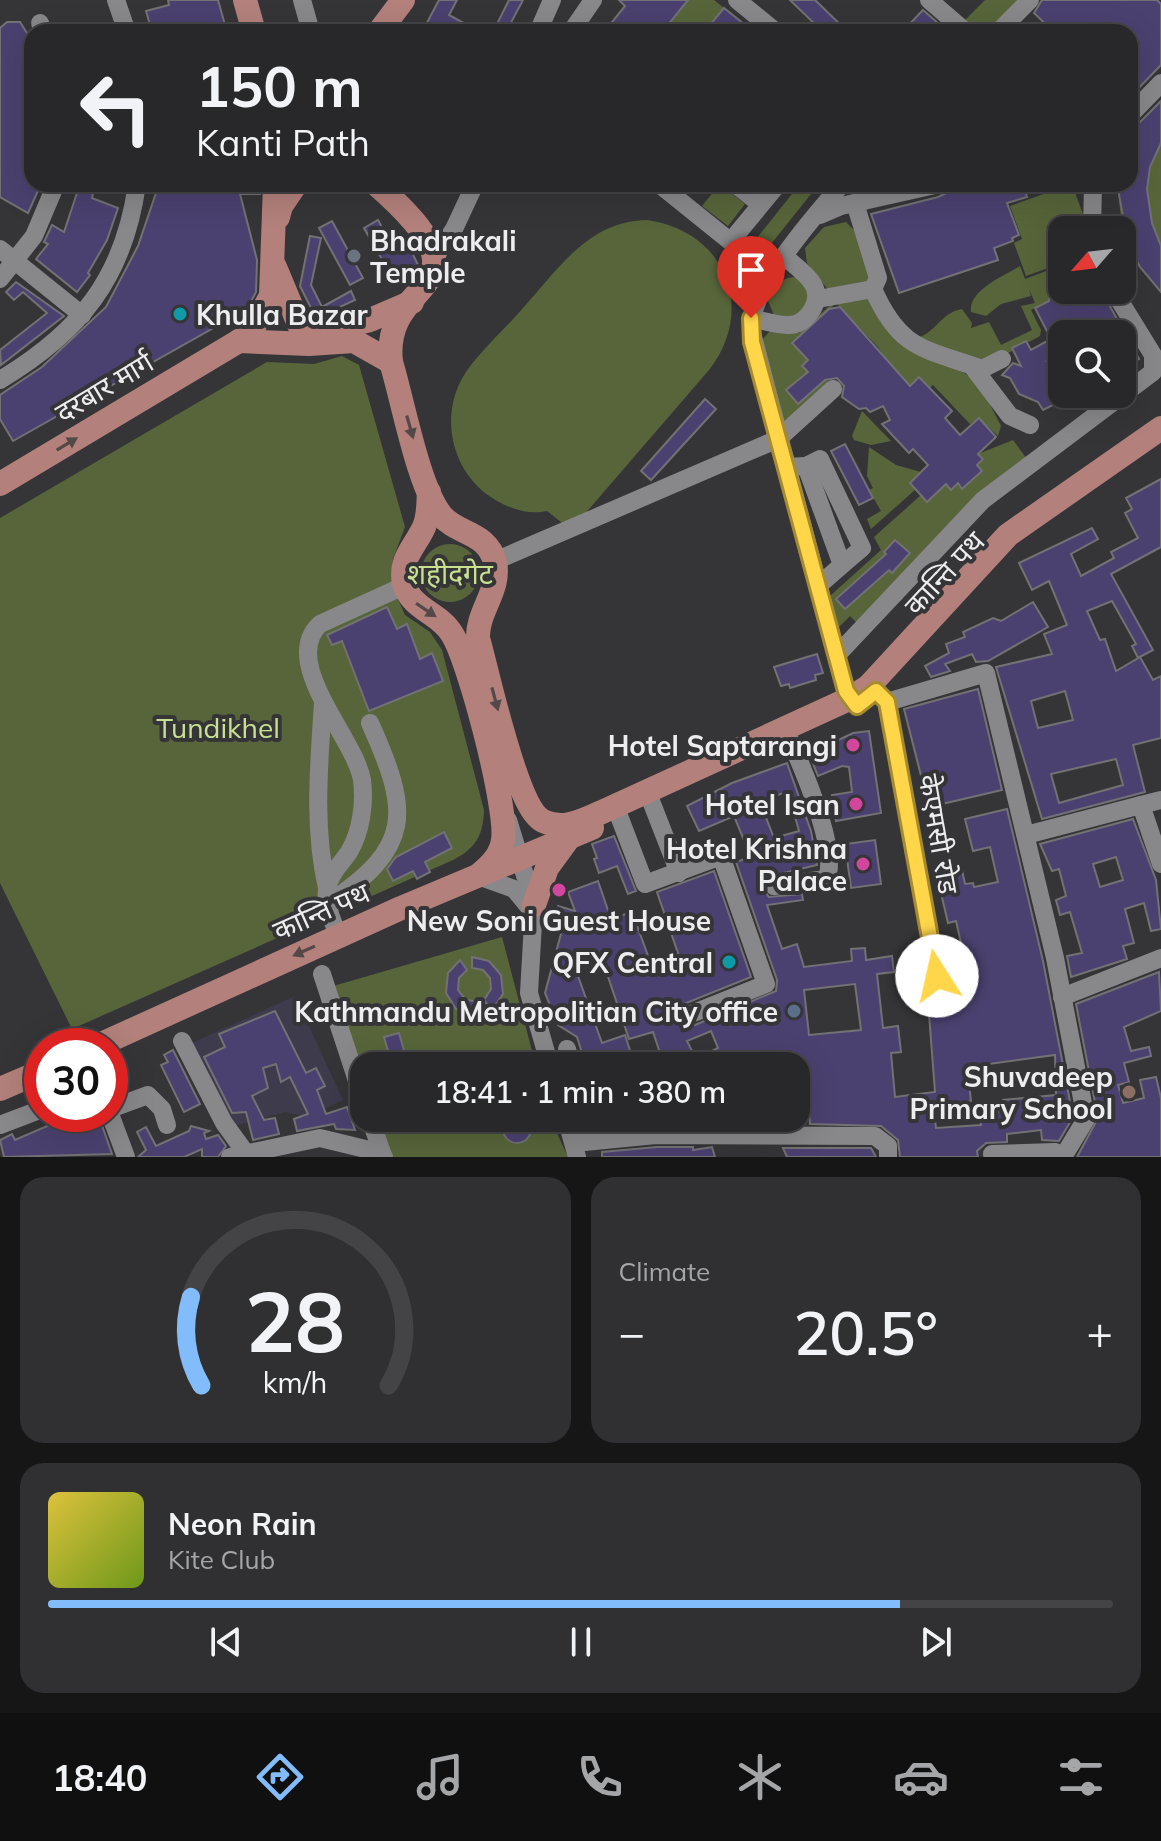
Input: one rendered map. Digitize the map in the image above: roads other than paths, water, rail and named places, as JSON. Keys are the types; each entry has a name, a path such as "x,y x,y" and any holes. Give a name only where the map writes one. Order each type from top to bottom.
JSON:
{"main road":[{"path":"385,24 403,0"},
{"name":"दरबार मार्ग","path":"0,484 249,335 266,310 273,262 275,192"},
{"path":"274,235 281,206 291,192"},
{"path":"385,192 425,232 435,257 428,282 389,341 391,362 429,492 439,513 447,521 477,535 495,562 496,578 478,624 478,638 521,791 535,816 552,824 568,826 868,700 869,686 1008,535 1161,428"},
{"path":"273,262 300,327 313,334 370,320 412,302"},
{"path":"239,341 309,344 354,341 391,362"},
{"name":"कान्ति पथ","path":"868,700 1011,545 1161,440"},
{"path":"429,492 427,518 408,551 404,581 415,603 444,622 460,648 500,795 503,839 497,857 478,876"},
{"path":"619,816 787,733"},
{"name":"कान्ति पथ","path":"128,1032 339,936 619,816"},
{"path":"534,910 547,868 568,840"},
{"path":"0,1089 24,1079"}],"street":[{"path":"116,0 124,24"},
{"path":"302,0 309,24"},
{"path":"542,24 552,0"},
{"path":"576,24 593,0"},
{"path":"737,0 766,24"},
{"path":"929,0 957,24"},
{"path":"1006,24 1030,0"},
{"path":"1138,107 1161,83"},
{"path":"0,279 34,236 53,192"},
{"path":"0,380 41,354 95,299 121,250 133,213 136,192"},
{"path":"676,192 772,275"},
{"path":"745,192 760,204"},
{"path":"731,241 771,192"},
{"path":"836,192 757,296 751,318 797,324 806,318 818,299 873,289"},
{"path":"817,216 855,203 904,192"},
{"path":"1092,216 1093,192"},
{"path":"435,257 472,193"},
{"path":"855,203 878,278 873,289 884,313 902,338 972,366 990,367 1002,359"},
{"path":"0,249 82,315"},
{"path":"786,258 813,282 818,299"},
{"path":"836,656 983,500 1153,372 1153,355 1122,304"},
{"name":"केएमसी रोड","path":"751,318 752,342 836,656 868,700 937,976"},
{"path":"972,366 1010,416 1030,425"},
{"path":"502,558 778,439 833,389"},
{"path":"786,467 806,466 842,565 818,586"},
{"path":"327,896 332,873 356,837 363,809 362,780 355,756 323,703 308,658 312,631 320,624 397,589"},
{"path":"868,700 986,673 1026,835 1086,1119 1063,1157 1055,1152 992,1154"},
{"path":"323,703 317,825 327,896 339,936"},
{"path":"327,896 361,881 398,829 395,791 370,723"},
{"path":"774,886 826,879 830,872 814,800 787,733"},
{"path":"500,795 534,910 529,993 546,1052"},
{"path":"1026,835 1161,800"},
{"path":"651,801 679,873"},
{"path":"1141,805 1161,864"},
{"path":"619,816 645,884 721,856 766,984 691,1014"},
{"path":"478,876 514,889 534,910"},
{"path":"1062,997 1161,958"},
{"path":"322,974 350,1059"},
{"path":"182,1041 238,1154 320,1138 383,1155"},
{"path":"128,1104 148,1095 162,1109 167,1125"},
{"path":"0,1125 24,1116"},
{"path":"117,1132 126,1157"},
{"path":"375,1132 383,1155"},
{"path":"575,1150 656,1135 875,1136 888,1146 888,1157"}],"place":[{"name":"Bhadrakali Temple","path":"354,256"},
{"name":"Khulla Bazar","path":"180,314"},
{"name":"Hotel Saptarangi","path":"853,745"},
{"name":"Hotel Isan","path":"856,804"},
{"name":"Hotel Krishna Palace","path":"863,864"},
{"name":"New Soni Guest House","path":"559,890"},
{"name":"QFX Central","path":"729,962"},
{"name":"Kathmandu Metropolitian City office","path":"794,1011"},
{"name":"Shuvadeep Primary School","path":"1129,1092"}],"park label":[{"name":"शहीदगेट","path":"450,573"},
{"name":"Tundikhel","path":"218,727"}]}
